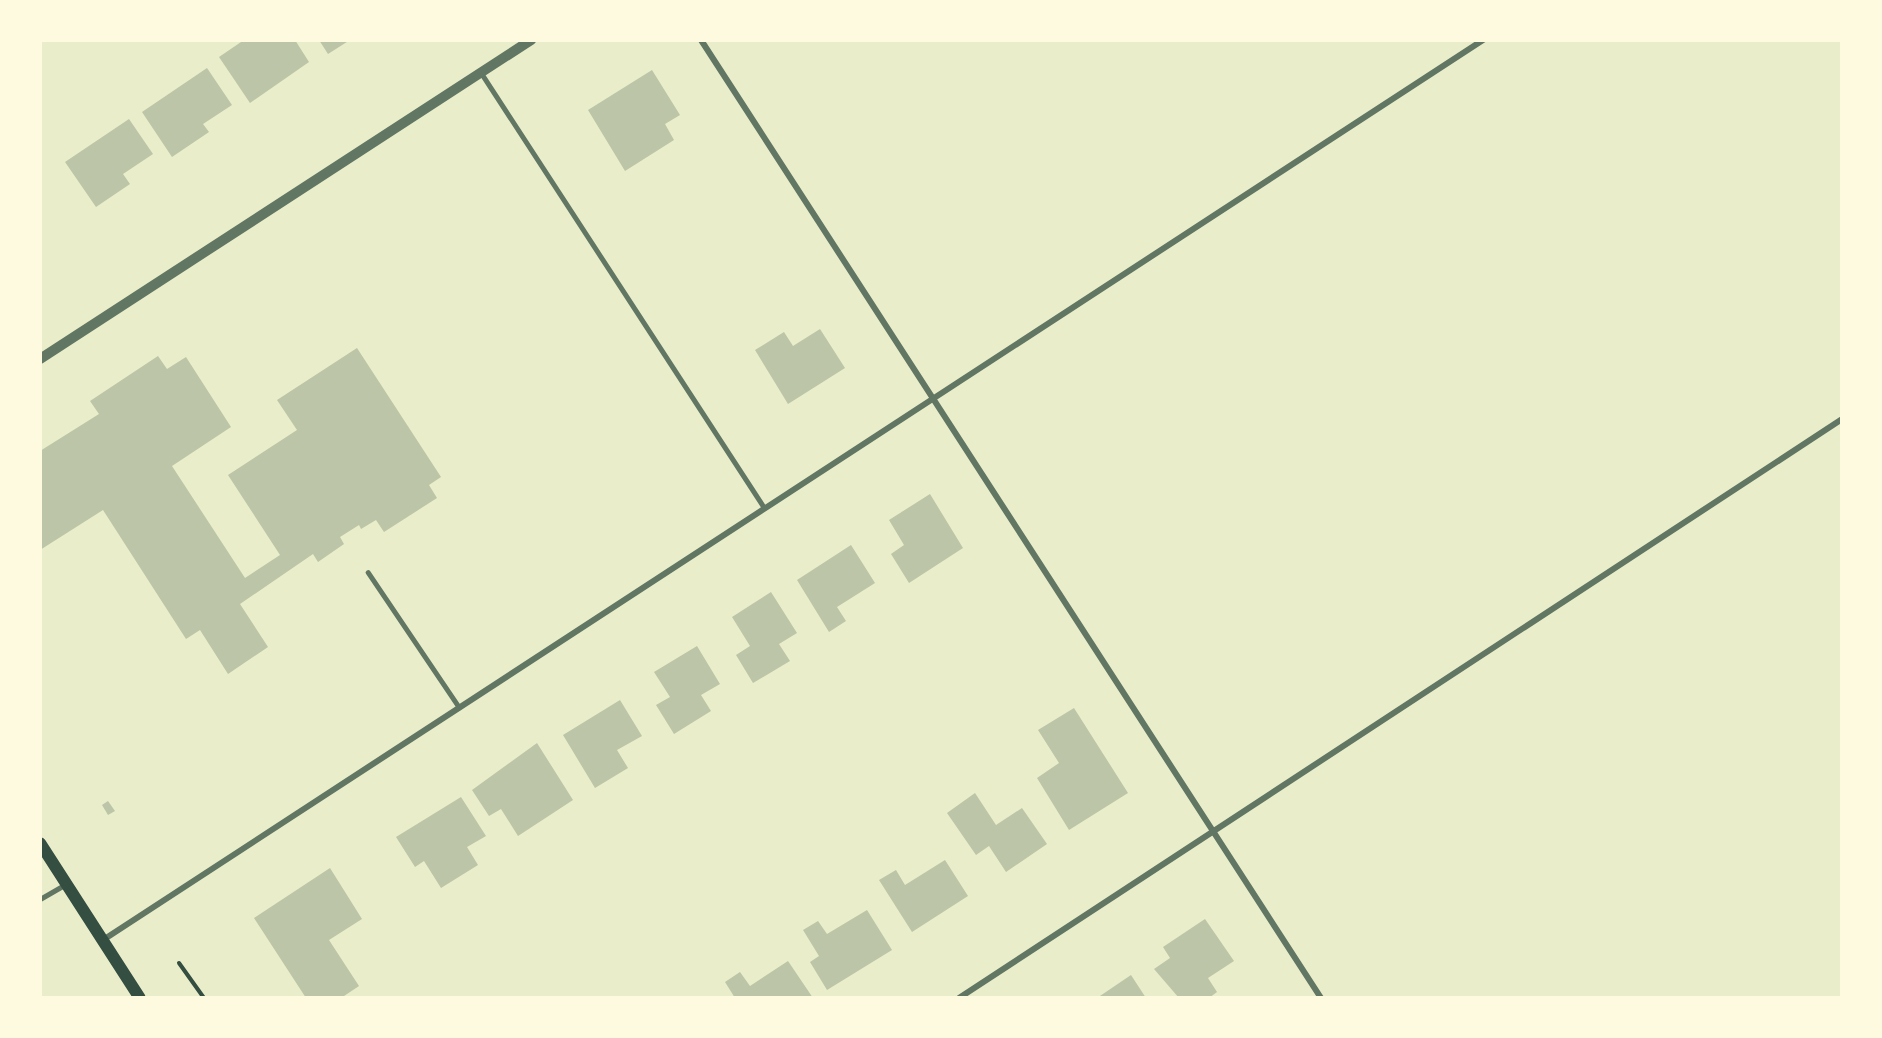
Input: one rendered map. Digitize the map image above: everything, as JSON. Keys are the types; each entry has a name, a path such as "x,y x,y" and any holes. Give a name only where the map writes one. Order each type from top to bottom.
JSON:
{"main road":[{"path":"40,843 140,998"}],"street":[{"path":"40,359 531,40"},
{"path":"701,40 930,398 1321,998"},
{"path":"103,940 930,398 1483,40"},
{"path":"959,998 1210,830 1842,419"}],"lane":[{"path":"481,73 764,507"},
{"path":"368,572 459,706"},
{"path":"40,899 67,883"}],"path":[{"path":"179,963 204,998"}],"building":[{"path":"244,40 295,40 309,62 250,103 219,57"},
{"path":"319,40 350,40 328,54"},
{"path":"207,68 232,105 203,124 209,132 172,157 142,112"},
{"path":"652,70 680,115 665,124 674,140 625,171 588,110"},
{"path":"129,119 153,154 123,174 130,184 96,207 65,162"},
{"path":"820,329 845,368 788,404 755,350 784,332 793,346"},
{"path":"357,348 441,477 429,485 437,498 384,532 376,520 361,529 359,525 340,537 344,544 318,562 313,554 240,604 268,647 228,674 200,630 186,639 103,510 40,550 40,451 99,414 90,401 158,356 167,369 186,357 231,427 172,466 245,578 280,555 228,475 297,430 277,400"},
{"path":"930,494 963,548 909,583 891,554 904,545 889,520"},
{"path":"851,545 875,583 837,607 846,621 829,632 797,580"},
{"path":"771,592 797,633 779,644 790,661 753,683 736,655 750,646 732,617"},
{"path":"697,646 720,684 701,695 711,711 674,734 656,705 670,697 654,672"},
{"path":"620,700 642,736 617,750 628,768 595,788 563,735"},
{"path":"1074,708 1128,793 1069,830 1037,778 1059,763 1038,730"},
{"path":"537,743 573,800 518,836 501,809 489,816 472,790"},
{"path":"975,793 996,825 1022,808 1047,844 1006,872 989,846 976,855 947,813"},
{"path":"461,797 486,836 467,847 478,865 441,888 424,861 415,867 396,837"},
{"path":"108,801 115,811 108,815 102,805"},
{"path":"945,860 968,896 912,932 879,880 896,870 905,885"},
{"path":"330,868 362,919 329,940 359,986 341,998 306,998 254,918"},
{"path":"867,910 892,950 827,990 810,962 819,956 803,930 818,921 827,934"},
{"path":"1205,919 1234,961 1208,978 1217,992 1209,998 1179,998 1154,969 1170,958 1163,947"},
{"path":"788,961 813,998 735,998 725,982 740,972 750,986"},
{"path":"1131,975 1146,998 1097,998"}]}
